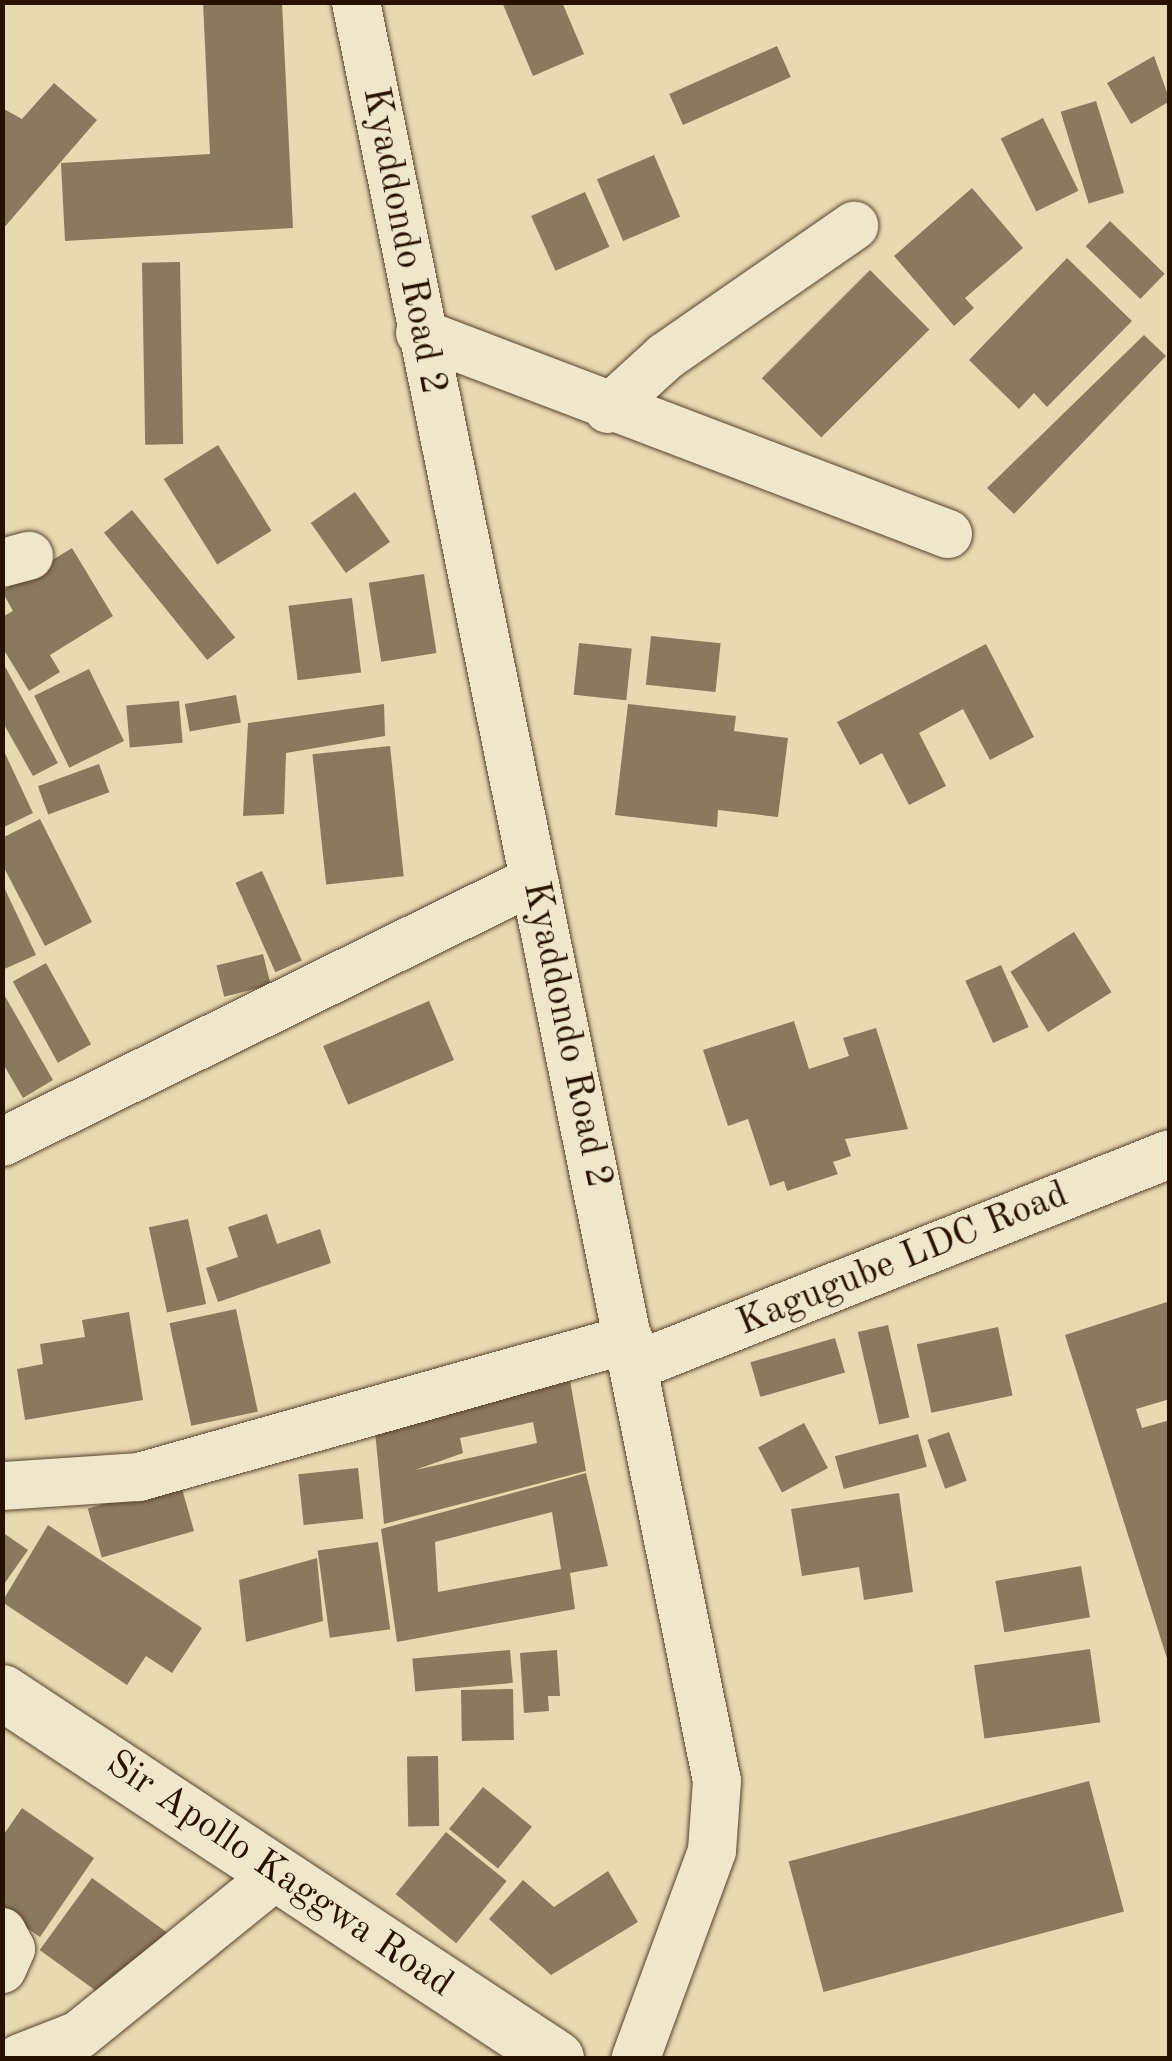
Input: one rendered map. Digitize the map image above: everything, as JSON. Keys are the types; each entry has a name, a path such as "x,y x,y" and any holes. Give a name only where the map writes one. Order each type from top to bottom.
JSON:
{"main road":[{"name":"Sir Apollo Kaggwa Road","path":"2,1692 278,1874 531,2051"}],"street":[{"name":"Kyaddondo Road 2","path":"356,2 420,333 632,1352 718,1813 636,2058"},
{"path":"608,409 666,356 854,226"},
{"path":"420,333 474,346 608,409 948,534"},
{"path":"2,1142 534,880"},
{"name":"Kagugube LDC Road","path":"2,1486 140,1476 632,1352 1170,1154"},
{"path":"20,2058 80,2035 278,1874"},
{"path":"2,1932 11,1949 2,1968"}],"building":[{"path":"203,2 282,2 293,228 65,241 61,163 210,154"},
{"path":"502,2 562,2 584,54 533,76"},
{"path":"777,46 791,77 683,125 669,94"},
{"path":"1154,56 1170,101 1131,124 1107,83"},
{"path":"54,83 97,120 2,230 2,108 22,119"},
{"path":"1096,101 1124,193 1089,204 1061,112"},
{"path":"1043,118 1079,191 1036,211 1001,139"},
{"path":"654,155 680,217 623,241 597,179"},
{"path":"972,188 1023,248 965,298 974,308 954,326 894,256"},
{"path":"585,192 609,247 556,271 531,216"},
{"path":"1110,221 1165,274 1140,299 1086,246"},
{"path":"1067,258 1132,321 1047,407 1034,393 1019,409 969,360"},
{"path":"180,262 183,444 145,445 142,263"},
{"path":"870,270 929,329 821,438 762,378"},
{"path":"1144,335 1166,356 1014,514 987,488"},
{"path":"218,445 272,531 217,565 164,479"},
{"path":"355,492 390,542 346,573 311,523"},
{"path":"132,510 235,637 207,660 104,533"},
{"path":"72,548 113,616 50,655 60,672 29,691 2,647 2,617 13,611 2,591"},
{"path":"424,574 437,653 381,662 369,583"},
{"path":"352,598 361,672 298,680 288,606"},
{"path":"651,636 721,643 715,692 646,685"},
{"path":"579,643 632,649 626,700 574,695"},
{"path":"986,644 1034,737 990,760 963,709 919,733 946,786 909,805 882,753 860,765 837,722"},
{"path":"2,661 58,763 33,776 2,721"},
{"path":"89,669 124,741 69,768 34,696"},
{"path":"236,695 241,723 190,732 185,704"},
{"path":"179,701 183,743 130,747 126,706"},
{"path":"384,704 385,736 286,753 284,814 243,816 248,723"},
{"path":"628,704 736,716 734,731 788,738 778,817 718,810 717,827 615,815"},
{"path":"390,746 404,876 326,884 312,754"},
{"path":"2,747 33,813 2,828"},
{"path":"99,764 109,792 48,814 38,786"},
{"path":"40,819 92,922 45,946 2,864 2,838"},
{"path":"262,871 302,961 275,972 236,883"},
{"path":"2,883 36,955 2,970"},
{"path":"1074,932 1112,992 1048,1032 1010,972"},
{"path":"263,954 271,985 224,997 216,966"},
{"path":"46,963 91,1044 58,1063 13,981"},
{"path":"1001,965 1029,1027 993,1043 965,981"},
{"path":"2,991 53,1080 23,1098 2,1062"},
{"path":"429,1001 454,1060 348,1105 323,1046"},
{"path":"794,1021 809,1069 849,1056 843,1038 876,1028 908,1129 845,1139 851,1156 833,1162 838,1174 787,1191 784,1181 770,1186 748,1119 728,1126 703,1050"},
{"path":"267,1214 277,1244 320,1229 331,1263 218,1302 206,1268 238,1257 228,1227"},
{"path":"188,1219 206,1304 167,1312 149,1227"},
{"path":"1170,1301 1170,1399 1136,1409 1142,1428 1170,1420 1169,1665 1065,1335"},
{"path":"236,1309 258,1412 191,1426 169,1323"},
{"path":"129,1312 143,1400 25,1420 17,1369 43,1364 40,1344 85,1337 82,1320"},
{"path":"888,1325 909,1418 879,1425 858,1332"},
{"path":"998,1327 1013,1395 931,1413 917,1344"},
{"path":"835,1338 845,1373 760,1397 750,1362"},
{"path":"568,1369 586,1471 384,1524 374,1421","holes":["533,1422 537,1443 415,1470 463,1453 460,1438"]},
{"path":"804,1423 828,1468 782,1492 758,1447"},
{"path":"949,1432 967,1481 945,1489 927,1440"},
{"path":"918,1434 927,1467 844,1489 835,1456"},
{"path":"358,1468 363,1519 304,1525 298,1474"},
{"path":"586,1473 608,1566 570,1573 575,1609 397,1642 381,1529","holes":["552,1512 561,1569 438,1592 435,1542"]},
{"path":"180,1482 194,1531 102,1557 88,1508"},
{"path":"899,1493 913,1592 864,1600 859,1567 802,1576 791,1509"},
{"path":"48,1525 202,1628 172,1673 146,1656 127,1685 2,1602"},
{"path":"2,1532 28,1550 2,1587"},
{"path":"378,1542 390,1629 330,1638 318,1550"},
{"path":"317,1558 323,1621 246,1642 239,1580"},
{"path":"1081,1566 1090,1617 1004,1632 995,1581"},
{"path":"1090,1649 1100,1722 984,1739 974,1665"},
{"path":"510,1650 513,1683 415,1691 412,1659"},
{"path":"557,1650 560,1696 548,1696 549,1711 524,1713 520,1653"},
{"path":"513,1689 514,1740 462,1741 461,1690"},
{"path":"438,1756 439,1826 408,1827 407,1757"},
{"path":"1089,1781 1124,1911 824,1992 789,1861"},
{"path":"483,1787 532,1827 498,1869 449,1829"},
{"path":"22,1808 94,1858 40,1937 2,1911 2,1837"},
{"path":"446,1832 507,1881 456,1943 396,1894"},
{"path":"608,1871 638,1922 551,1975 489,1919 523,1880 554,1907"},
{"path":"92,1878 169,1934 117,2006 40,1950"}]}
